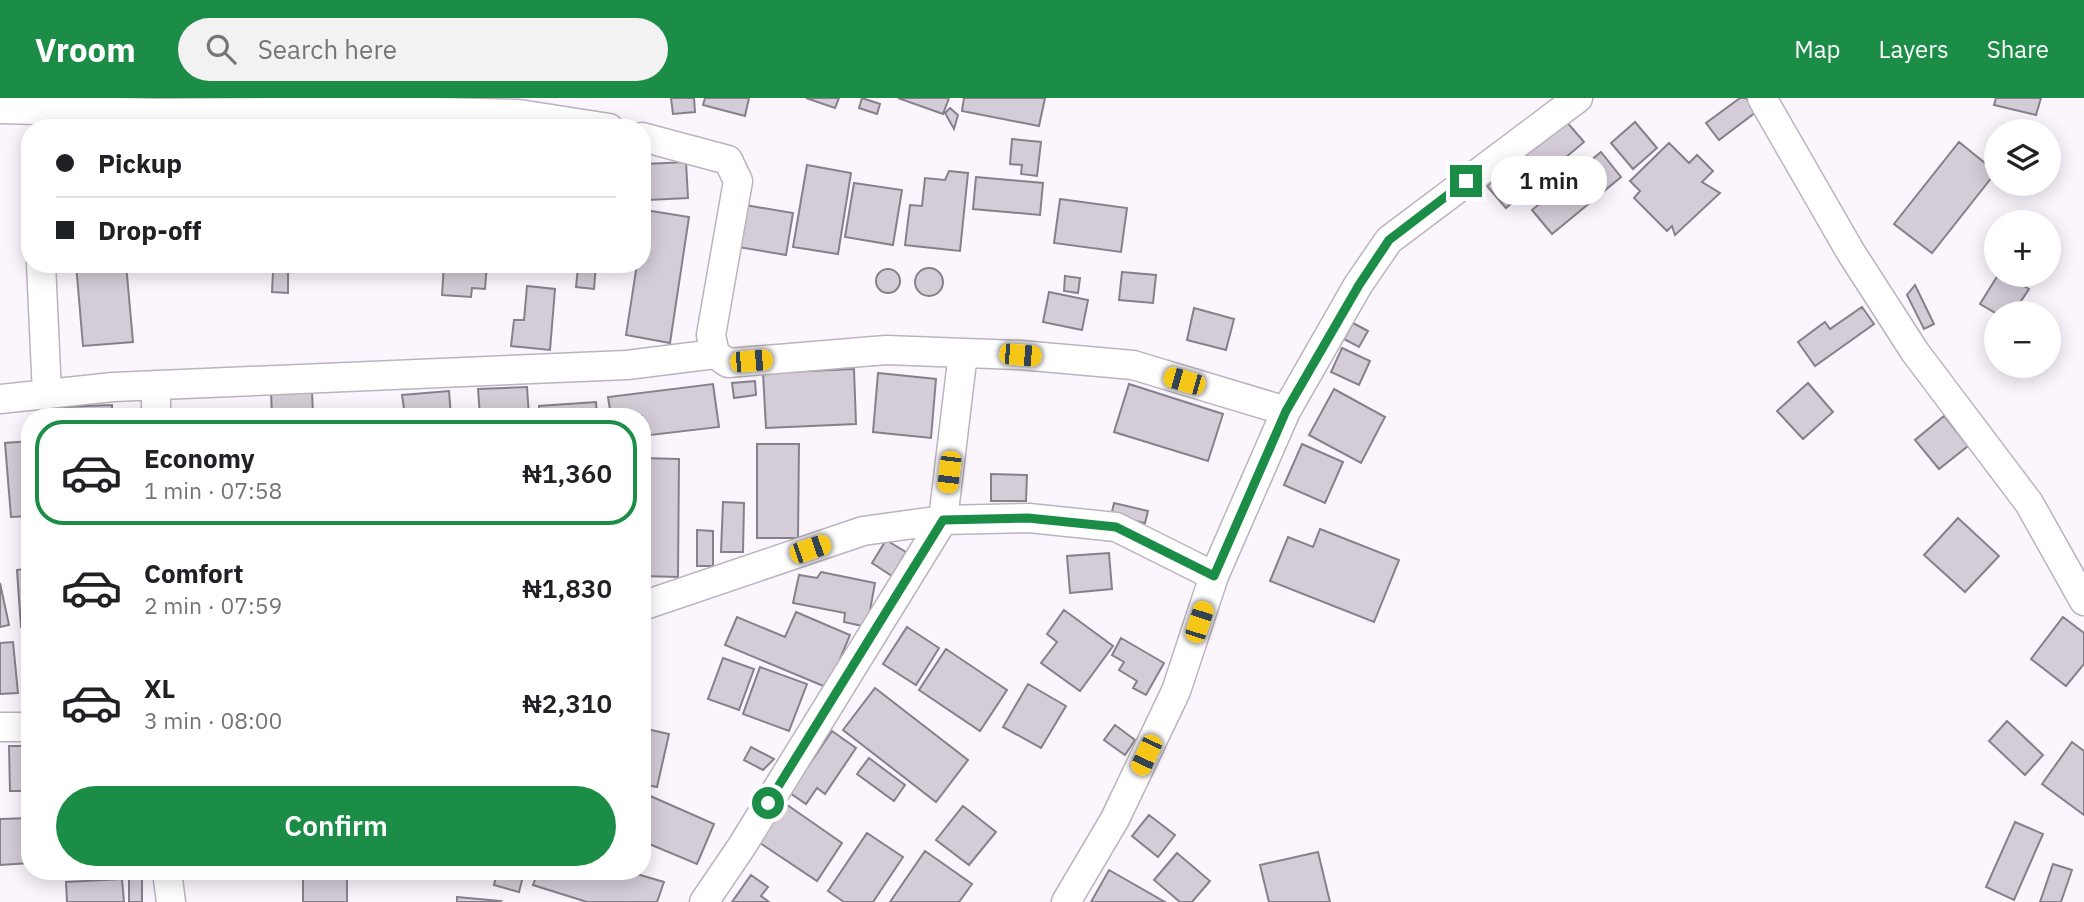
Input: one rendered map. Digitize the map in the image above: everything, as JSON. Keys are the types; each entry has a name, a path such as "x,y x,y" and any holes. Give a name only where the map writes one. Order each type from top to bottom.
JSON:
{"street":[{"path":"1066,902 1115,819 1176,691 1214,576 1286,411 1359,285 1389,240 1578,98"},
{"path":"1762,98 1850,251 1915,352 2029,503 2084,601"},
{"path":"0,110 34,119 391,111 519,114 551,119"},
{"path":"651,138 729,160 738,181 711,335 715,354"},
{"path":"41,273 47,394"},
{"path":"0,399 156,385 614,366 715,354 728,363 886,350 1020,355 1133,365 1286,411"},
{"path":"704,902 943,520 963,353"},
{"path":"156,385 156,408"},
{"path":"651,603 863,531 943,520 1028,518 1116,527 1214,576"},
{"path":"0,727 21,727"},
{"path":"168,880 171,902"}],"building":[{"path":"671,98 694,98 695,112 673,114"},
{"path":"705,98 749,98 745,116 703,105"},
{"path":"806,98 839,98 835,108"},
{"path":"862,98 880,104 877,114 859,108"},
{"path":"898,98 949,98 943,114"},
{"path":"964,98 1045,98 1039,126 962,111"},
{"path":"1740,98 1746,98 1756,112 1719,140 1706,123"},
{"path":"1996,98 2041,98 2036,115 1994,105"},
{"path":"950,108 958,115 954,129 945,113"},
{"path":"1565,120 1584,142 1506,208 1487,186"},
{"path":"1635,122 1657,148 1633,169 1611,143"},
{"path":"1012,139 1041,142 1037,176 1021,174 1022,165 1010,164"},
{"path":"1959,142 1984,162 1984,187 1932,253 1894,224"},
{"path":"1669,143 1689,163 1697,155 1713,171 1702,182 1720,193 1675,235 1672,226 1667,231 1634,198 1640,191 1630,181"},
{"path":"1601,152 1621,177 1552,234 1532,210"},
{"path":"686,162 688,198 651,200 651,164"},
{"path":"807,165 851,173 838,254 793,247"},
{"path":"949,171 968,173 960,251 905,245 910,205 922,206 925,178 945,180"},
{"path":"976,177 1043,183 1040,215 973,209"},
{"path":"854,183 902,190 893,245 845,237"},
{"path":"1060,199 1127,208 1121,252 1054,243"},
{"path":"745,205 793,213 786,255 738,247"},
{"path":"651,211 689,217 670,343 626,335 636,273 651,273"},
{"path":"929,268 939,272 943,282 939,292 929,296 919,292 915,282 919,272"},
{"path":"888,269 897,272 900,281 897,290 888,293 879,290 876,281 879,272"},
{"path":"1122,272 1156,275 1153,303 1119,300"},
{"path":"77,273 127,273 133,342 83,346"},
{"path":"273,273 288,273 288,293 272,292"},
{"path":"443,273 486,273 485,289 472,288 471,297 442,295"},
{"path":"577,273 595,273 594,289 576,287"},
{"path":"1065,276 1080,278 1078,293 1064,291"},
{"path":"1915,285 1934,324 1924,329 1907,295"},
{"path":"527,286 555,289 550,350 511,346 514,320 524,320"},
{"path":"1991,287 2029,289 2021,301 1984,301 1984,306 1980,304"},
{"path":"1049,292 1088,300 1082,330 1043,322"},
{"path":"1862,307 1874,324 1815,366 1798,342 1825,322 1830,329"},
{"path":"1194,308 1234,319 1226,350 1187,340"},
{"path":"1353,323 1368,331 1359,347 1344,339"},
{"path":"1342,348 1370,361 1359,385 1331,372"},
{"path":"854,369 856,424 766,428 763,373"},
{"path":"878,373 936,379 931,438 873,432"},
{"path":"755,381 756,395 734,398 732,383"},
{"path":"1808,383 1833,412 1803,439 1777,411"},
{"path":"713,384 719,427 651,435 651,408 610,408 608,397"},
{"path":"1129,384 1223,414 1208,461 1114,432"},
{"path":"527,387 528,408 479,408 478,389"},
{"path":"1334,389 1385,417 1361,463 1309,435"},
{"path":"312,390 313,408 272,408 271,392"},
{"path":"449,391 450,408 404,408 402,395"},
{"path":"596,402 596,408 539,408"},
{"path":"112,405 112,408 63,407"},
{"path":"1944,416 1968,446 1939,469 1915,440"},
{"path":"21,442 21,516 11,517 5,443"},
{"path":"757,444 799,444 798,538 757,538"},
{"path":"1302,444 1343,462 1325,503 1284,485"},
{"path":"651,458 679,459 678,577 651,576"},
{"path":"991,474 1027,475 1026,501 991,501"},
{"path":"723,502 744,503 743,552 721,552"},
{"path":"1114,503 1148,511 1145,523 1111,516"},
{"path":"1958,518 1999,556 1965,592 1924,555"},
{"path":"1320,529 1399,560 1374,622 1270,581 1288,537 1313,547"},
{"path":"697,530 713,531 713,566 697,566"},
{"path":"886,540 906,552 892,576 872,563"},
{"path":"1109,553 1112,589 1070,593 1067,556"},
{"path":"21,569 21,627 17,570"},
{"path":"821,572 875,583 867,627 844,622 845,613 793,603 799,575 817,578"},
{"path":"0,583 9,625 0,627"},
{"path":"1064,610 1113,646 1080,691 1041,663 1057,642 1047,634"},
{"path":"796,612 850,635 828,688 725,645 737,617 785,637"},
{"path":"2063,617 2084,633 2084,664 2066,686 2031,659"},
{"path":"907,627 939,648 916,685 883,664"},
{"path":"1121,638 1164,663 1146,695 1133,688 1137,681 1119,670 1124,662 1112,655"},
{"path":"13,642 18,693 0,694 0,643"},
{"path":"946,649 1007,690 980,731 919,690"},
{"path":"723,658 754,669 739,710 708,699"},
{"path":"760,667 807,684 789,731 743,714"},
{"path":"1028,684 1066,706 1041,748 1003,727"},
{"path":"875,688 968,760 936,802 843,730"},
{"path":"2007,721 2043,755 2025,775 1989,741"},
{"path":"1115,725 1135,740 1125,755 1104,740"},
{"path":"651,730 669,734 657,787 651,786"},
{"path":"832,731 856,748 825,794 817,788 806,804 790,793"},
{"path":"2072,742 2084,751 2084,815 2042,784"},
{"path":"9,746 21,746 21,791 10,791"},
{"path":"751,747 774,759 763,770 744,760"},
{"path":"869,758 905,785 894,801 857,774"},
{"path":"651,796 714,824 697,864 651,845"},
{"path":"783,802 842,843 817,881 757,841"},
{"path":"963,806 996,832 969,865 936,840"},
{"path":"1149,815 1175,835 1158,857 1132,836"},
{"path":"21,818 21,864 0,865 0,819"},
{"path":"2015,822 2043,834 2014,900 1986,887"},
{"path":"867,833 903,857 873,902 844,902 828,891"},
{"path":"925,851 972,884 959,902 890,902"},
{"path":"1318,852 1330,902 1269,902 1260,865"},
{"path":"1177,853 1210,881 1192,902 1180,902 1154,880"},
{"path":"2053,864 2072,870 2061,902 2040,902"},
{"path":"1109,870 1165,902 1091,902"},
{"path":"751,875 768,887 761,896 769,902 732,902"},
{"path":"651,878 664,882 657,902 587,902 533,885 535,880"},
{"path":"122,880 124,902 67,902 66,882"},
{"path":"129,880 142,880 142,902 129,902"},
{"path":"303,880 347,880 347,902 303,902"},
{"path":"495,880 522,880 519,892 494,885"},
{"path":"457,897 501,901 457,902"}],"route":[{"path":"768,803 943,520 1028,518 1116,527 1214,576 1286,411 1359,285 1389,240 1466,181"}]}
